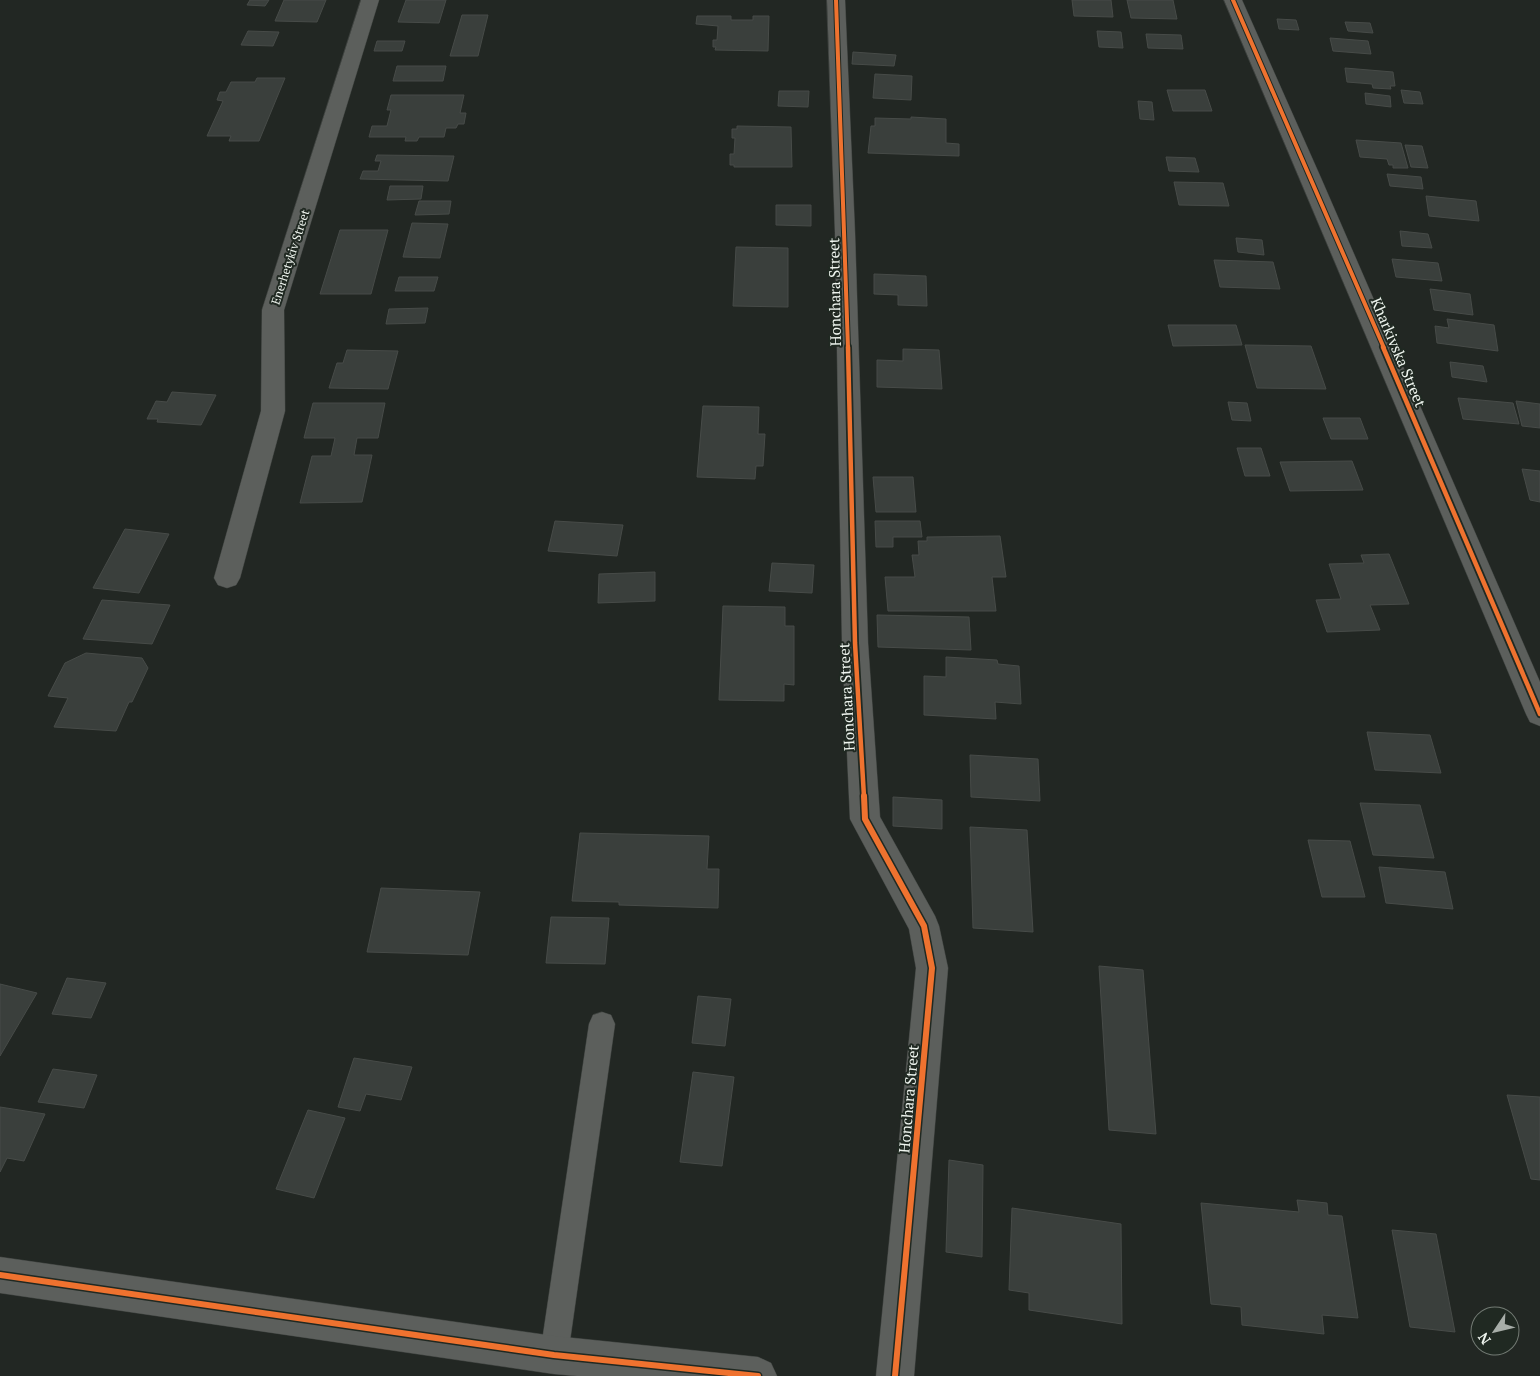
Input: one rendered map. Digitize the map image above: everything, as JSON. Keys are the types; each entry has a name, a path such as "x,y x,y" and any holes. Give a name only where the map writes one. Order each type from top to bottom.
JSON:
{"street":[{"name":"Enerhetykiv Street","path":"227,578 273,411 273,310 370,0"},
{"name":"Honchara Street","path":"836,0 845,233 855,643 865,819 924,926 932,968 895,1376"},
{"name":"Kharkivska Street","path":"1233,0 1305,160 1461,534 1540,714"},
{"path":"0,1275 554,1355 741,1375"}],"lane":[{"path":"554,1355 602,1024"}],"building":[{"path":"250,0 269,0 265,6 247,5"},
{"path":"284,0 326,0 317,22 275,21"},
{"path":"406,0 446,0 439,23 398,22"},
{"path":"1072,0 1111,0 1113,17 1074,16"},
{"path":"1127,0 1173,0 1177,19 1131,18"},
{"path":"462,15 488,15 478,56 450,56"},
{"path":"697,16 731,16 731,20 753,20 753,16 769,16 768,51 715,50 716,47 713,47 713,40 717,40 718,26 696,24"},
{"path":"1277,19 1296,20 1299,30 1279,29"},
{"path":"1345,22 1370,23 1373,33 1348,31"},
{"path":"248,31 279,32 273,46 241,45"},
{"path":"1097,31 1121,32 1123,48 1099,47"},
{"path":"1146,34 1181,35 1183,49 1148,48"},
{"path":"1330,38 1368,41 1371,54 1333,51"},
{"path":"377,41 405,41 402,51 374,51"},
{"path":"853,52 896,55 894,66 852,64"},
{"path":"397,66 446,66 443,81 393,81"},
{"path":"1345,68 1393,72 1395,86 1390,86 1391,89 1373,88 1372,84 1347,82"},
{"path":"875,74 912,76 911,100 873,98"},
{"path":"257,78 285,78 259,141 229,141 231,136 207,136 223,101 217,100 220,92 226,92 231,82 255,82"},
{"path":"1167,90 1205,90 1212,111 1173,111"},
{"path":"1401,90 1420,92 1423,104 1404,103"},
{"path":"779,91 809,91 808,107 778,106"},
{"path":"1365,93 1390,96 1391,107 1366,104"},
{"path":"391,95 464,95 460,113 466,113 464,124 458,124 456,128 446,128 444,137 419,137 417,141 405,141 406,137 369,137 372,126 387,126 391,110 387,110"},
{"path":"1138,101 1152,102 1154,120 1140,119"},
{"path":"911,117 946,119 946,143 959,144 959,156 868,153 871,126 875,126 875,118 911,119"},
{"path":"737,126 791,127 792,167 734,167 734,165 730,165 730,154 734,154 735,138 732,138 732,129 737,129"},
{"path":"1356,140 1401,143 1408,168 1393,168 1393,165 1389,165 1387,159 1360,157"},
{"path":"1405,145 1422,146 1428,168 1411,167"},
{"path":"377,155 454,156 448,181 360,179 363,171 378,171 381,161 375,161"},
{"path":"1166,157 1195,158 1199,172 1169,171"},
{"path":"1387,174 1421,177 1423,189 1390,186"},
{"path":"1174,182 1223,183 1229,206 1179,205"},
{"path":"390,186 423,186 421,199 387,200"},
{"path":"1426,196 1476,201 1479,221 1429,216"},
{"path":"419,201 451,201 449,214 415,215"},
{"path":"776,205 811,205 811,226 776,225"},
{"path":"412,223 448,224 440,258 403,257"},
{"path":"340,230 388,230 371,294 320,294"},
{"path":"1400,231 1428,234 1432,248 1402,246"},
{"path":"1236,238 1262,240 1264,255 1238,252"},
{"path":"736,247 788,248 788,307 733,306"},
{"path":"1392,259 1438,263 1442,281 1396,277"},
{"path":"1214,260 1273,262 1280,289 1220,287"},
{"path":"874,274 926,276 927,306 898,305 898,295 874,294"},
{"path":"399,277 438,277 434,291 395,291"},
{"path":"1430,289 1470,294 1473,315 1434,310"},
{"path":"428,308 425,323 386,324 389,309"},
{"path":"1447,319 1494,325 1498,351 1437,343 1435,326 1449,328"},
{"path":"1168,325 1236,325 1242,345 1173,346"},
{"path":"1245,345 1311,346 1326,389 1257,388"},
{"path":"903,349 939,350 942,389 877,387 877,360 903,361"},
{"path":"347,350 398,351 388,389 329,388 337,363 343,363"},
{"path":"1450,362 1483,366 1487,382 1452,377"},
{"path":"172,392 216,395 201,425 157,422 158,419 147,419 156,401 167,402"},
{"path":"1458,398 1513,403 1519,424 1463,419"},
{"path":"1516,401 1540,404 1540,428 1522,426"},
{"path":"1228,402 1247,403 1251,421 1232,420"},
{"path":"313,403 385,403 378,438 357,438 354,455 372,455 362,502 300,503 312,456 331,456 335,438 304,438"},
{"path":"703,406 759,407 758,434 765,434 763,466 756,466 755,479 697,477"},
{"path":"1323,418 1360,418 1368,439 1331,439"},
{"path":"1237,448 1261,448 1270,476 1245,476"},
{"path":"1352,461 1363,490 1290,491 1280,462"},
{"path":"1522,469 1540,471 1540,502 1530,500"},
{"path":"873,477 913,477 916,512 876,512"},
{"path":"555,521 623,525 617,556 548,551"},
{"path":"875,521 920,521 922,537 893,537 893,547 876,547"},
{"path":"125,529 169,534 139,593 93,588"},
{"path":"1000,536 1006,577 992,577 996,611 888,611 885,577 915,577 912,555 919,555 918,541 927,541 927,537"},
{"path":"1389,554 1409,604 1370,605 1380,630 1327,632 1316,600 1341,599 1329,564 1364,563 1361,555"},
{"path":"772,563 814,565 812,593 769,591"},
{"path":"655,572 655,601 598,603 599,574"},
{"path":"102,600 170,605 152,644 83,639"},
{"path":"723,606 785,607 785,626 794,626 794,685 784,684 784,701 719,700"},
{"path":"877,615 969,617 971,650 878,647"},
{"path":"86,653 142,658 148,668 132,702 129,702 116,731 54,727 68,698 48,696 65,663"},
{"path":"946,657 997,660 998,664 1019,666 1021,704 995,702 996,719 924,715 924,676 946,677"},
{"path":"1367,732 1430,735 1441,773 1375,770"},
{"path":"970,755 1038,759 1040,801 971,797"},
{"path":"893,797 942,800 942,829 893,826"},
{"path":"1360,803 1420,805 1434,858 1373,855"},
{"path":"970,827 1027,830 1033,932 973,928"},
{"path":"580,833 709,836 707,869 719,869 718,908 619,905 619,902 572,901"},
{"path":"1308,840 1350,841 1365,897 1322,897"},
{"path":"1379,867 1445,872 1453,909 1386,903"},
{"path":"381,888 480,892 468,955 367,952"},
{"path":"551,917 609,918 605,964 546,963"},
{"path":"1099,966 1143,970 1156,1134 1109,1130"},
{"path":"67,978 106,983 91,1018 52,1014"},
{"path":"0,984 37,993 0,1056"},
{"path":"698,996 731,999 725,1046 692,1043"},
{"path":"354,1058 412,1067 401,1100 366,1094 360,1111 338,1107"},
{"path":"53,1069 97,1075 84,1108 38,1102"},
{"path":"693,1072 734,1077 722,1166 680,1162"},
{"path":"1507,1095 1540,1097 1540,1180 1531,1179"},
{"path":"0,1107 45,1114 24,1161 7,1158 0,1172"},
{"path":"308,1110 345,1118 314,1198 276,1189"},
{"path":"949,1160 983,1165 982,1257 946,1252"},
{"path":"1297,1200 1327,1203 1328,1215 1342,1216 1358,1318 1322,1315 1324,1334 1242,1325 1241,1307 1211,1304 1201,1203 1299,1212"},
{"path":"1012,1208 1121,1224 1122,1324 1029,1310 1029,1293 1009,1290"},
{"path":"1392,1230 1436,1234 1455,1332 1410,1327"}],"cycle path":[{"path":"836,0 845,233 855,643 865,819 924,926 932,968 895,1376"},
{"path":"1233,0 1540,714"},
{"path":"0,1275 554,1355 758,1376"}]}
